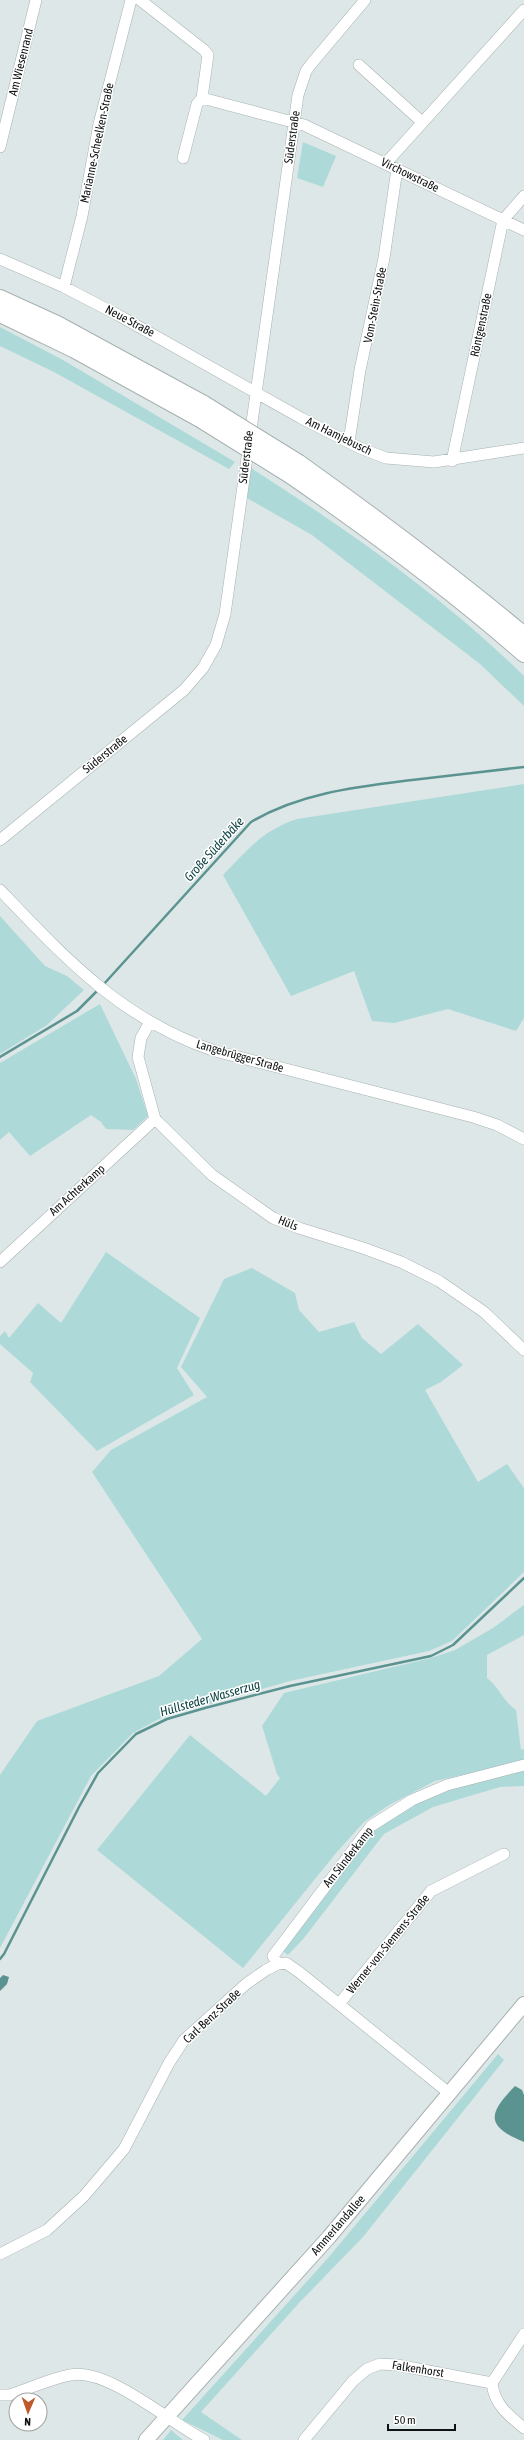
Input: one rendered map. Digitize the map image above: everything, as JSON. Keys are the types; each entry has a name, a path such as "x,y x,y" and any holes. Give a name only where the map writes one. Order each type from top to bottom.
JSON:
{"highway":[{"path":"0,298 57,324 380,520 458,580 524,635"},
{"path":"0,314 202,412"},
{"path":"294,469 373,533 450,592 524,654"}],"main road":[{"name":"Ammerlandallee","path":"146,2440 329,2238 524,2004"}],"street":[{"name":"Am Wiesenrand","path":"0,147 36,0"},
{"name":"Marianne-Scheelken-Straße","path":"64,287 82,216 99,124 131,0"},
{"path":"140,0 204,50 208,55 202,98 197,104 183,158"},
{"name":"Süderstraße","path":"0,840 184,690 203,668 216,645 225,614 298,95 306,71 330,38 365,0"},
{"path":"386,163 524,10"},
{"path":"359,65 422,122"},
{"name":"Virchowstraße","path":"202,98 294,122 386,163 524,230"},
{"name":"Vom-Stein-Straße","path":"349,442 360,370 384,258 397,169"},
{"name":"Röntgenstraße","path":"452,460 503,220 524,196"},
{"name":"Neue Straße","path":"0,259 64,287 171,342 256,391"},
{"name":"Am Hamjebusch","path":"256,391 301,418 360,448 386,458 419,462 452,460 524,448"},
{"name":"Langebrügger Straße","path":"0,890 91,981 108,995 150,1022 187,1041 210,1049 473,1117 497,1125 524,1139"},
{"path":"150,1022 141,1038 138,1056 155,1119"},
{"name":"Am Achterkamp","path":"0,1262 155,1119"},
{"name":"Hüls","path":"155,1119 212,1175 263,1212 299,1228 363,1248 401,1262 439,1281 484,1312 524,1350"},
{"name":"Am Sünderkamp","path":"278,1964 273,1956 371,1826 412,1800 447,1785 524,1765"},
{"name":"Werner-von-Siemens-Straße","path":"339,2004 431,1891 504,1854"},
{"path":"278,1964 286,1963 299,1972 449,2093"},
{"name":"Carl-Benz-Straße","path":"0,2254 47,2230 84,2196 124,2149 169,2063 184,2040 246,1984 278,1964"},
{"path":"524,2334 492,2383 493,2395 503,2411 524,2428"},
{"name":"Falkenhorst","path":"304,2440 353,2381 367,2369 380,2364 397,2365 492,2383"},
{"path":"0,2395 9,2395 70,2374 89,2374 107,2380 166,2418 204,2440"}],"shaded area":[{"path":"303,142 336,156 323,187 297,178"},
{"path":"0,327 63,360 235,462 229,469 54,372 0,346"},
{"path":"251,468 358,539 427,591 461,619 524,676 524,706 480,664 312,535 245,497"},
{"path":"524,784 524,1018 516,1031 448,1009 394,1023 372,1021 354,971 291,996 223,875 248,849 274,829 297,819"},
{"path":"0,916 45,966 67,976 84,990 47,1025 0,1054"},
{"path":"100,1004 136,1079 148,1116 133,1130 106,1129 101,1122 91,1115 30,1156 9,1132 0,1140 0,1063"},
{"path":"106,1252 200,1318 177,1368 194,1395 97,1451 30,1382 33,1373 0,1344 0,1336 5,1331 9,1338 38,1303 61,1323"},
{"path":"252,1268 295,1293 299,1310 319,1332 354,1322 362,1338 381,1354 418,1324 463,1365 441,1382 425,1390 478,1482 507,1464 524,1488 524,1572 452,1641 429,1651 290,1681 161,1718 133,1733 91,1776 0,1948 0,1775 37,1721 159,1676 202,1639 92,1472 111,1450 207,1397 181,1367 224,1279"},
{"path":"524,1605 524,1635 487,1655 487,1678 507,1702 516,1710 521,1750 524,1749 524,1761 435,1781 389,1805 364,1822 336,1853 243,1968 97,1850 190,1735 266,1796 280,1778 277,1774 262,1726 284,1693 431,1658 455,1650 493,1628"},
{"path":"524,1771 524,1786 500,1787 433,1807 384,1834 304,1938 288,1955 281,1950 373,1830 432,1795 471,1783"},
{"path":"3,1975 9,1977 7,1984 0,1991 0,1978"},
{"path":"498,2054 504,2060 363,2237 299,2303 201,2412 242,2440 223,2440 182,2420 328,2258"},
{"path":"515,2086 522,2090 524,2095 524,2142 502,2130 497,2125 495,2118 500,2104"},
{"path":"171,2430 183,2440 163,2440"}],"waterway":[{"name":"Große Süderbäke","path":"103,985 251,822 270,812 309,798 370,785 524,767"},
{"name":"Große Süderbäke","path":"0,1057 77,1011 98,990"},
{"name":"Hüllsteder Wasserzug","path":"0,1959 4,1954 98,1773 136,1734 167,1719 205,1708 290,1686 431,1656 453,1645 524,1578"}]}
